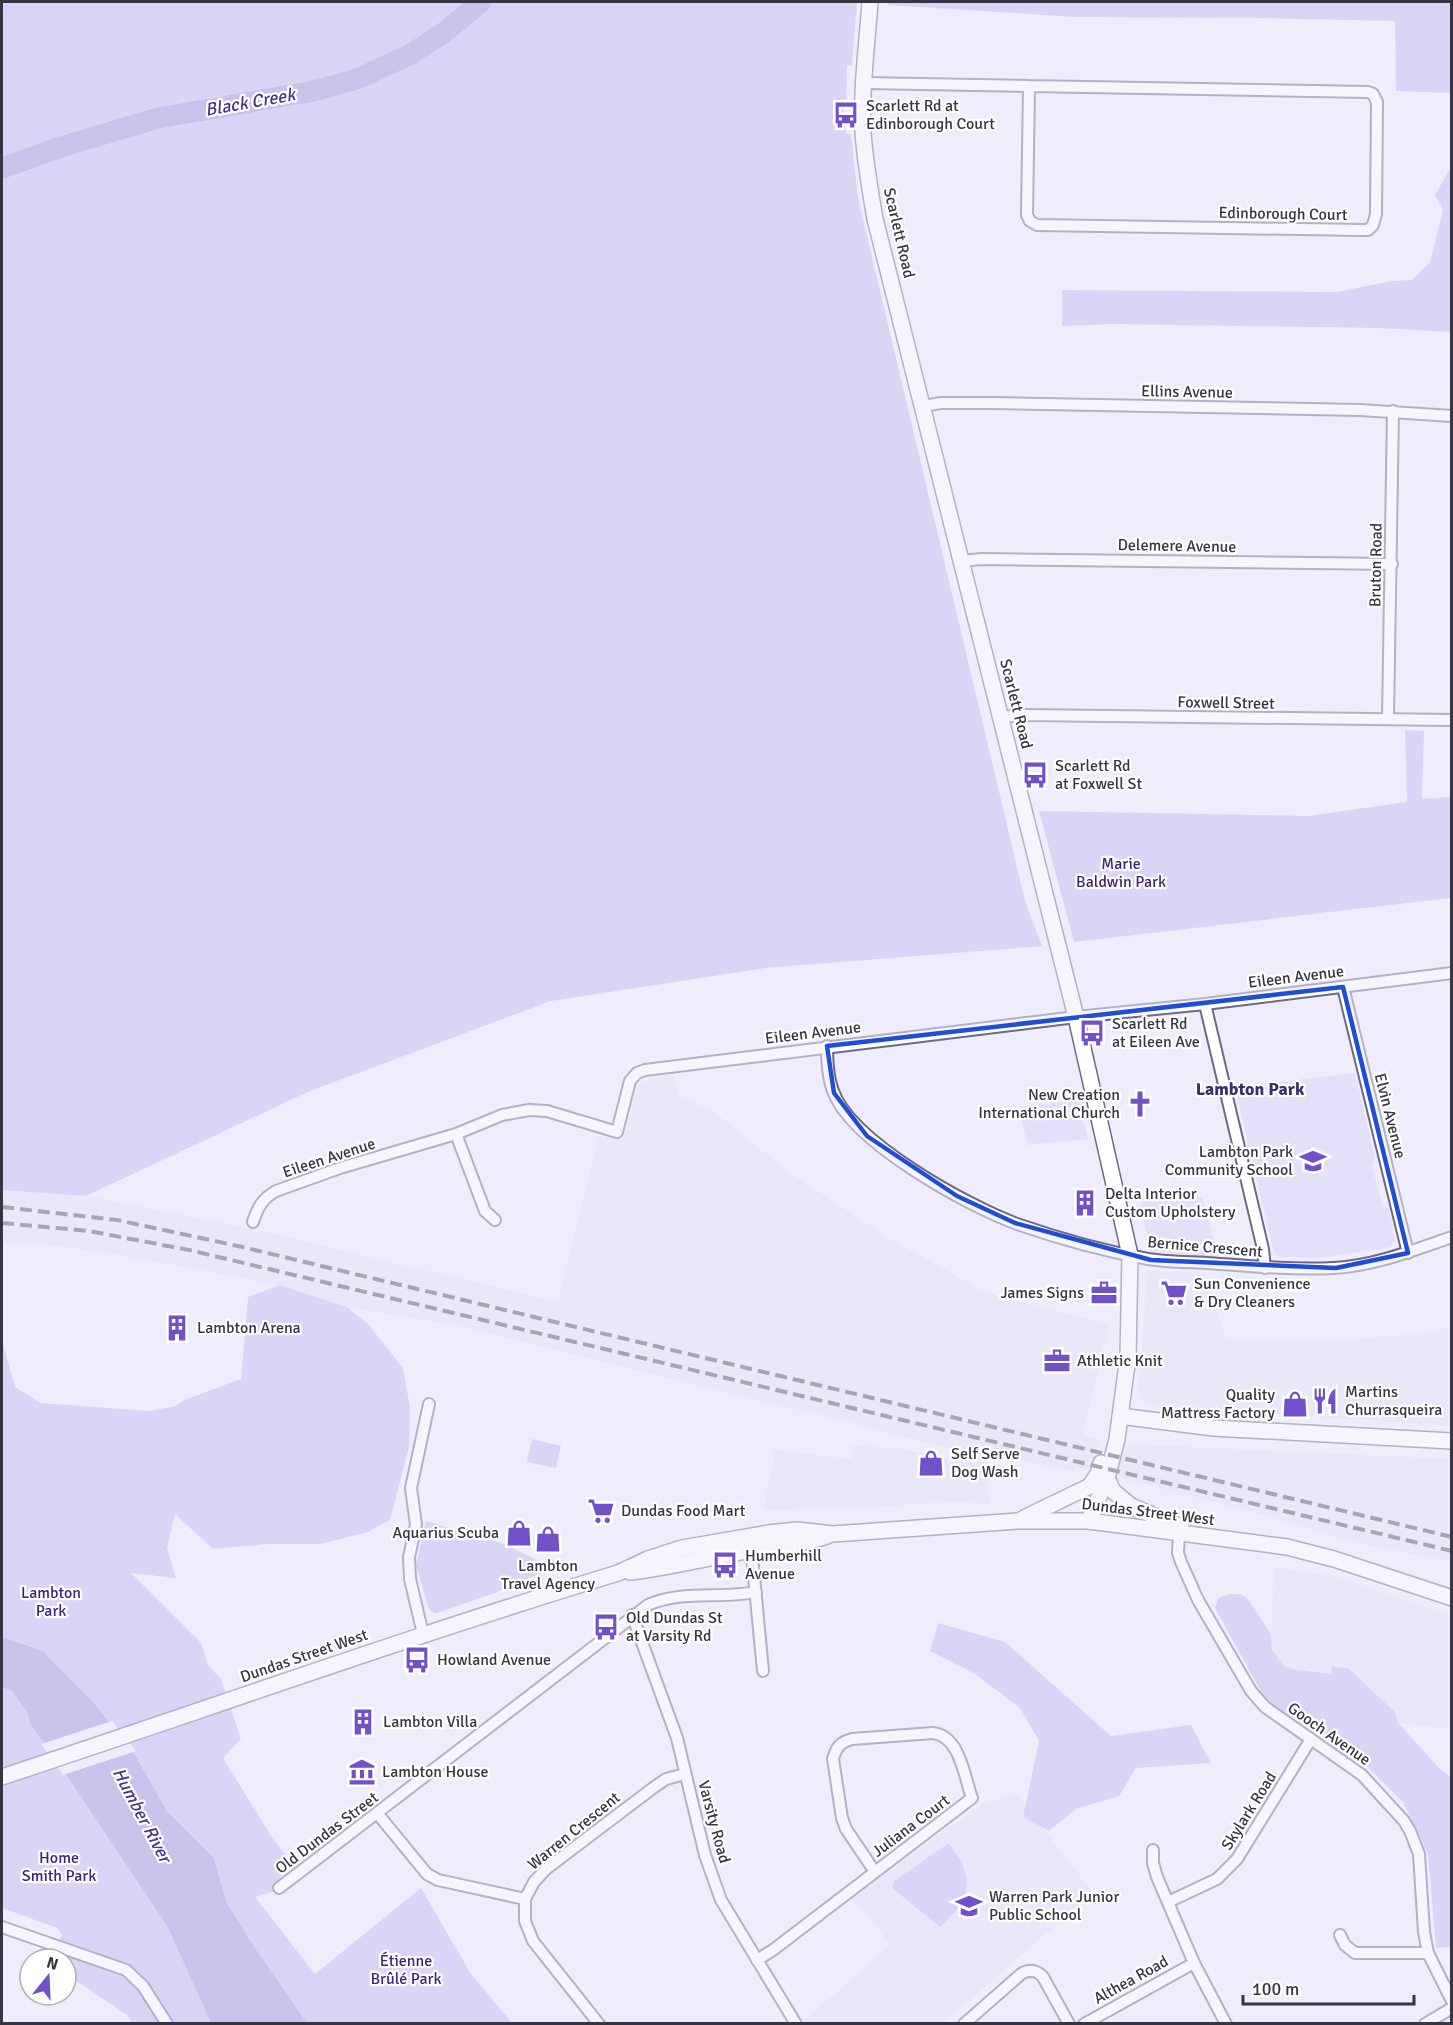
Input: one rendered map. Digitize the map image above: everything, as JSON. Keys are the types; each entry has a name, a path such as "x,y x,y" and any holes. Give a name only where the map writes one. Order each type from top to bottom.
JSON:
{"main road":[{"name":"Scarlett Road","path":"870,2 863,132 870,192 1076,1017 1130,1255 1128,1357 1117,1439 1107,1478 1089,1521"},
{"name":"Scarlett Road","path":"1018,1521 1090,1486 1098,1474 1108,1437 1120,1416"},
{"path":"1120,1416 1213,1428 1452,1441"},
{"path":"1107,1478 1113,1491 1131,1506 1200,1536"},
{"name":"Dundas Street West","path":"2,1777 423,1634 618,1573 655,1570 751,1543 807,1542 833,1534 1018,1521 1089,1521 1287,1547 1334,1559 1452,1598"}],"street":[{"name":"Edinborough Court","path":"864,83 1368,92 1373,94 1377,102 1376,214 1373,225 1368,230 1037,225 1030,221 1027,215 1029,86"},
{"name":"Ellins Avenue","path":"922,406 941,403 992,403 1393,411 1452,416"},
{"name":"Bruton Road","path":"1388,720 1393,411"},
{"name":"Delemere Avenue","path":"962,561 981,559 1392,564"},
{"name":"Foxwell Street","path":"1000,717 1025,715 1452,720"},
{"name":"Eileen Avenue","path":"253,1222 259,1206 266,1197 276,1191 340,1168 456,1134 502,1115 530,1110 547,1111 617,1132 630,1081 637,1073 645,1070 827,1046 1205,1004 1452,973"},
{"name":"Elvin Avenue","path":"1343,987 1408,1253"},
{"path":"1205,1004 1263,1249 1265,1268"},
{"name":"Bernice Crescent","path":"827,1046 834,1093 850,1117 867,1136 896,1158 957,1196 1015,1223 1086,1245 1151,1260 1265,1268 1336,1268 1408,1253 1452,1237"},
{"path":"456,1134 485,1211 495,1220"},
{"path":"423,1634 410,1579 409,1557 417,1525 411,1488 429,1404"},
{"name":"Gooch Avenue","path":"1179,1533 1178,1553 1198,1600 1251,1691 1265,1707 1362,1775 1404,1821 1410,1831 1419,1854 1424,1932 1428,1953 1452,2001"},
{"path":"751,1543 763,1671"},
{"name":"Old Dundas Street","path":"279,1888 632,1615 656,1601 756,1592"},
{"name":"Varsity Road","path":"632,1615 677,1738 705,1855 721,1900 796,2024"},
{"name":"Juliana Court","path":"757,1960 875,1872 972,1798 955,1748 949,1739 941,1734 852,1739 844,1741 835,1752 833,1759 842,1818 846,1829 875,1872"},
{"name":"Skylark Road","path":"1168,1902 1217,1879 1230,1867 1243,1851 1311,1740"},
{"name":"Warren Crescent","path":"525,1899 534,1882 553,1863 666,1779 686,1774"},
{"path":"377,1813 427,1874 438,1880 525,1899 525,1921 533,1941 599,2024"},
{"path":"1153,1850 1153,1863 1168,1902 1194,1963 1226,2024"},
{"path":"2,1927 126,1970 143,1986 167,2024"},
{"path":"1341,1935 1346,1947 1355,1953 1428,1953"},
{"name":"Althea Road","path":"1084,2024 1194,1963"},
{"path":"964,2024 1021,1974 1030,1971 1043,1977 1069,2024"},
{"path":"1425,2024 1452,2008"}],"highlighted area":[{"path":"1343,987 1408,1253 1336,1268 1151,1260 1015,1223 957,1196 867,1136 834,1093 827,1046"}],"shaded area":[{"name":"Lambton Park Community School","path":"1355,1073 1375,1157 1372,1166 1383,1207 1389,1208 1395,1240 1391,1247 1322,1258 1280,1257 1274,1253 1235,1087"},
{"path":"673,1074 679,1095 717,1114 786,1170 890,1239 984,1291 1109,1325 1082,1435 1098,1440 1091,1471 1075,1467 1074,1471 989,1454 984,1458 991,1505 965,1502 763,1510 775,1450 851,1459 852,1446 900,1448 956,1461 982,1457 454,1325 347,1307 280,1285 120,1255 42,1244 2,1244 2,1190 86,1196 266,1232 558,1302 599,1137 624,1140 638,1084 651,1078"},
{"path":"1078,1100 1088,1139 1028,1145 1018,1107"},
{"path":"1178,1194 1180,1200 1202,1197 1219,1258 1150,1251 1140,1203"},
{"path":"1147,1270 1204,1272 1226,1339 1346,1340 1397,1335 1426,1335 1451,1326 1451,1426 1146,1403 1138,1392"},
{"path":"1125,1444 1451,1459 1451,1562 1361,1544 1254,1512 1116,1477"},
{"path":"1274,1567 1337,1577 1451,1616 1451,1729 1398,1723 1395,1712 1331,1674 1284,1666 1272,1650"},
{"name":"Warren Park Junior Public School","path":"1015,1792 1093,1893 943,2023 807,2024 805,2020 890,1945 868,1915 851,1897 981,1805"}],"green space":[{"path":"2,2 857,2 852,65 847,66 846,109 843,109 846,133 851,134 858,198 1025,901 1042,946 765,968 551,1001 310,1091 86,1196 2,1190"},
{"path":"888,2 1451,2 1451,93 1396,91 1395,21 1076,17 888,5"},
{"path":"1451,167 1451,332 1380,328 1114,324 1062,326 1062,290 1337,292 1392,281 1412,280 1430,262 1443,210 1435,195"},
{"name":"Marie Baldwin Park","path":"1405,730 1424,731 1422,799 1451,797 1451,898 1074,942 1039,811 1308,816 1407,802"},
{"name":"Étienne Brûlé Park","path":"280,1285 347,1307 368,1324 403,1368 410,1408 409,1447 390,1520 368,1532 321,1544 266,1544 213,1549 175,1514 167,1548 176,1578 131,1573 201,1643 208,1665 221,1679 241,1739 223,1758 273,1839 293,1864 282,1873 276,1891 255,1897 315,1974 421,1888 471,1974 512,2023 307,2023 249,1939 226,1901 214,1858 167,1811 135,1755 94,1703 43,1651 2,1637 2,1340 15,1387 41,1403 149,1411 176,1406 184,1400 241,1379 248,1297"},
{"path":"532,1439 561,1446 556,1468 527,1462"},
{"path":"426,1521 504,1544 553,1568 492,1594 434,1614 428,1607 416,1565"},
{"path":"1240,1594 1248,1599 1271,1634 1272,1650 1284,1666 1331,1674 1332,1667 1348,1668 1395,1712 1398,1723 1441,1770 1451,1777 1451,1947 1436,1948 1428,1854 1403,1802 1359,1759 1269,1703 1215,1608 1218,1598"},
{"path":"938,1623 1005,1642 1111,1736 1191,1725 1211,1763 1136,1768 1119,1796 1076,1809 1049,1831 1023,1817 1039,1741 1020,1708 975,1674 930,1651"},
{"name":"Home Smith Park","path":"2,1687 12,1691 27,1712 31,1725 167,1926 211,2023 132,2023 127,2015 78,1982 78,1947 57,1947 62,1935 57,1928 2,1908"},
{"path":"949,1843 963,1867 967,1887 959,1906 940,1927 892,1888 894,1881"}],"water":[{"name":"Humber River","path":"2,1637 43,1651 94,1703 135,1755 167,1811 214,1858 226,1901 249,1939 307,2023 211,2023 167,1926 31,1725 27,1712 12,1691 2,1687"}],"pier":[{"path":"112,1721 136,1751 63,1775 41,1744"}],"waterway":[{"name":"Black Creek","path":"2,168 61,147 158,118 314,91 357,79 411,54 446,31 481,2"}],"railway":[{"path":"2,1207 117,1220 238,1246 1452,1537"},
{"path":"2,1223 89,1231 189,1250 1452,1551"}],"place":[{"name":"Scarlett Rd at Edinborough Court","path":"846,115"},
{"name":"Scarlett Rd at Foxwell St","path":"1035,775"},
{"name":"Scarlett Rd at Eileen Ave","path":"1092,1033"},
{"name":"New Creation International Church","path":"1140,1104"},
{"name":"Lambton Park Community School","path":"1313,1161"},
{"name":"Delta Interior Custom Upholstery","path":"1085,1203"},
{"name":"James Signs","path":"1104,1293"},
{"name":"Sun Convenience & Dry Cleaners","path":"1174,1293"},
{"name":"Lambton Arena","path":"177,1328"},
{"name":"Athletic Knit","path":"1057,1361"},
{"name":"Martins Churrasqueira","path":"1325,1401"},
{"name":"Quality Mattress Factory","path":"1295,1404"},
{"name":"Self Serve Dog Wash","path":"931,1463"},
{"name":"Dundas Food Mart","path":"601,1511"},
{"name":"Aquarius Scuba","path":"519,1533"},
{"name":"Lambton Travel Agency","path":"548,1539"},
{"name":"Humberhill Avenue","path":"725,1565"},
{"name":"Old Dundas St at Varsity Rd","path":"606,1627"},
{"name":"Howland Avenue","path":"417,1660"},
{"name":"Lambton Villa","path":"363,1722"},
{"name":"Lambton House","path":"362,1772"},
{"name":"Warren Park Junior Public School","path":"969,1906"}],"district":[{"name":"Lambton Park","path":"1250,1089"}]}
